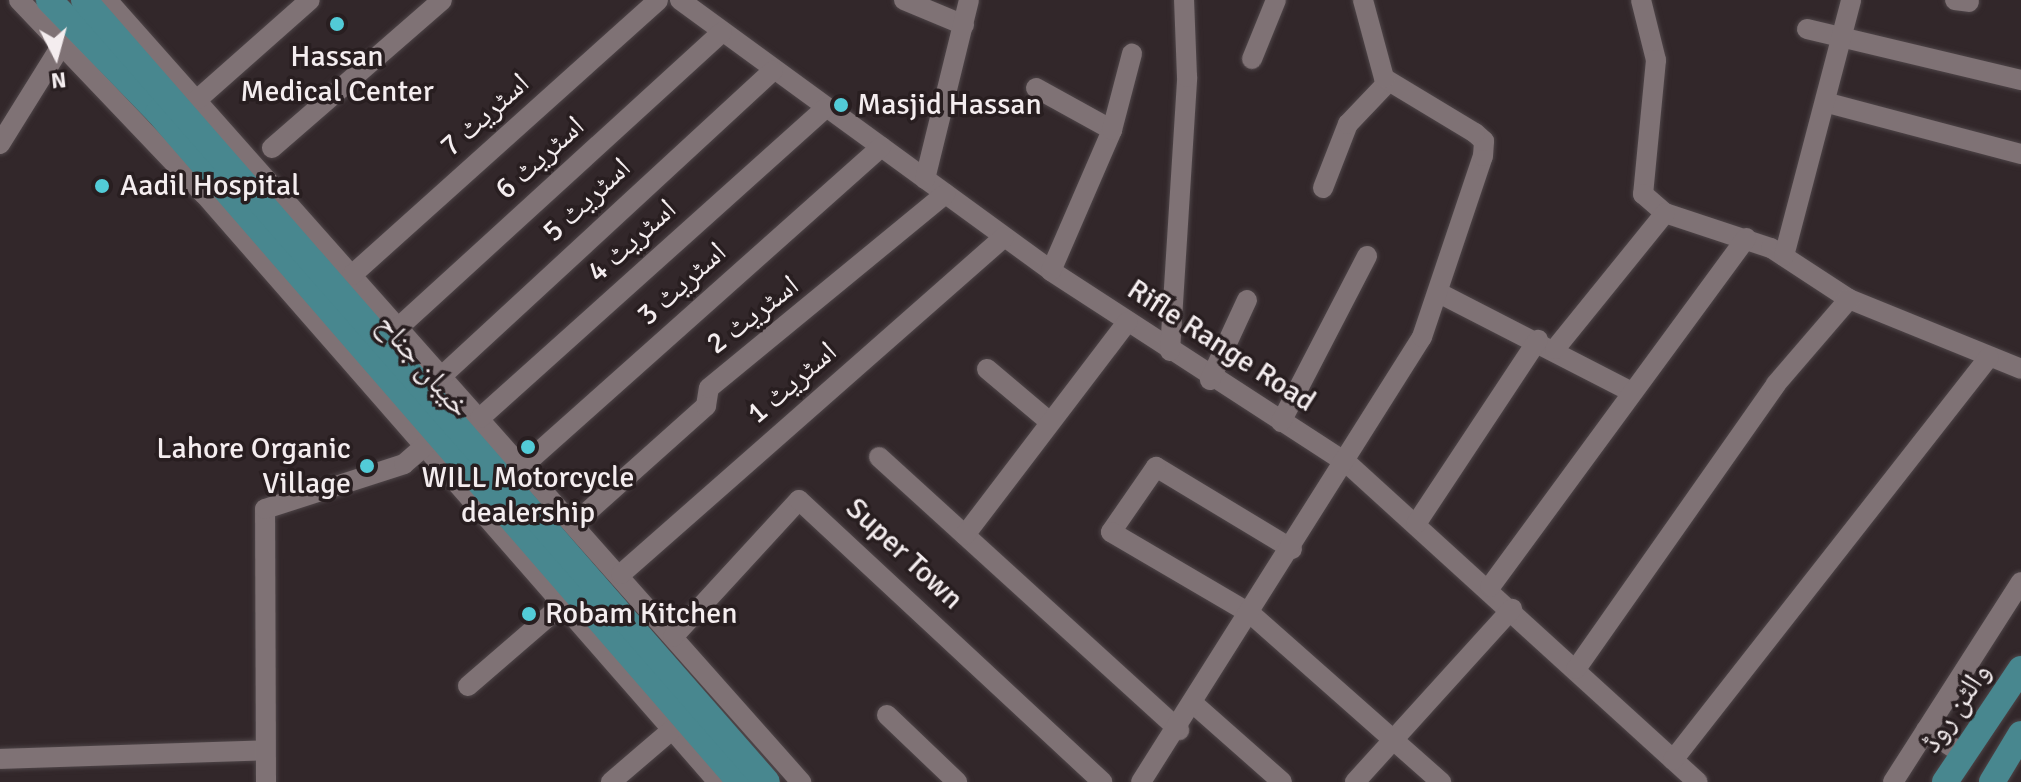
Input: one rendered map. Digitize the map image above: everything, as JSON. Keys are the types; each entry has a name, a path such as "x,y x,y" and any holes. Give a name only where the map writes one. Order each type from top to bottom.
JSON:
{"main road":[{"name":"خیبان جناح","path":"49,0 158,112 740,782"},
{"name":"خیبان جناح","path":"84,0 767,782"},
{"name":"والٹن روڈ","path":"1945,782 2021,669"},
{"path":"1992,782 2021,734"}],"street":[{"path":"19,0 64,41 564,603 718,782"},
{"path":"107,0 621,574 801,782"},
{"path":"198,99 310,0"},
{"path":"272,148 442,0"},
{"name":"اسٹریٹ 7","path":"352,275 658,0"},
{"name":"Rifle Range Road","path":"680,0 1051,271 1210,380 1347,463 1490,587 1697,782"},
{"path":"904,0 964,25"},
{"path":"925,179 969,0"},
{"path":"1170,351 1187,77 1184,0"},
{"path":"1252,59 1276,0"},
{"path":"1141,782 1179,730 1347,463 1441,294 1484,141 1388,82 1363,0"},
{"path":"1641,0 1656,84 1643,194 1665,213 1746,238 1784,256 1849,299 2021,369"},
{"path":"1784,256 1828,103 1851,0"},
{"path":"1807,29 2021,80"},
{"name":"اسٹریٹ 6","path":"399,327 722,32"},
{"path":"0,144 64,41"},
{"path":"1051,271 1112,130 1132,54"},
{"name":"اسٹریٹ 5","path":"443,375 773,70"},
{"path":"1323,188 1348,124 1388,82"},
{"path":"1036,88 1112,130"},
{"path":"1828,103 2021,154"},
{"name":"اسٹریٹ 4","path":"480,418 825,108"},
{"name":"اسٹریٹ 3","path":"523,466 881,147"},
{"name":"اسٹریٹ 2","path":"575,523 706,406 709,388 945,194"},
{"path":"1416,524 1547,345 1665,213"},
{"name":"اسٹریٹ 1","path":"621,574 1004,237"},
{"path":"1490,587 1630,391 1746,238"},
{"path":"1281,422 1367,256"},
{"path":"1441,294 1547,345 1630,391"},
{"path":"1576,669 1776,384 1849,299"},
{"path":"1210,380 1247,300"},
{"path":"965,535 1127,322"},
{"path":"1673,760 1989,357"},
{"path":"987,369 1050,422"},
{"path":"266,782 265,509 404,464 425,446"},
{"path":"879,457 1179,730"},
{"path":"1292,549 1156,467 1111,532 1251,614 1441,782"},
{"name":"Super Town","path":"673,637 799,500 1102,782"},
{"path":"1893,782 2021,582"},
{"path":"468,686 564,603"},
{"path":"1355,782 1512,609"},
{"path":"1195,705 1282,782"},
{"path":"887,715 957,782"},
{"path":"611,782 674,728"},
{"path":"1926,730 1964,755"},
{"path":"0,759 265,750"}],"place":[{"name":"Hassan Medical Center","path":"337,24"},
{"name":"Masjid Hassan","path":"841,105"},
{"name":"Aadil Hospital","path":"102,186"},
{"name":"WILL Motorcycle dealership","path":"528,447"},
{"name":"Lahore Organic Village","path":"367,466"},
{"name":"Robam Kitchen","path":"529,614"}]}
